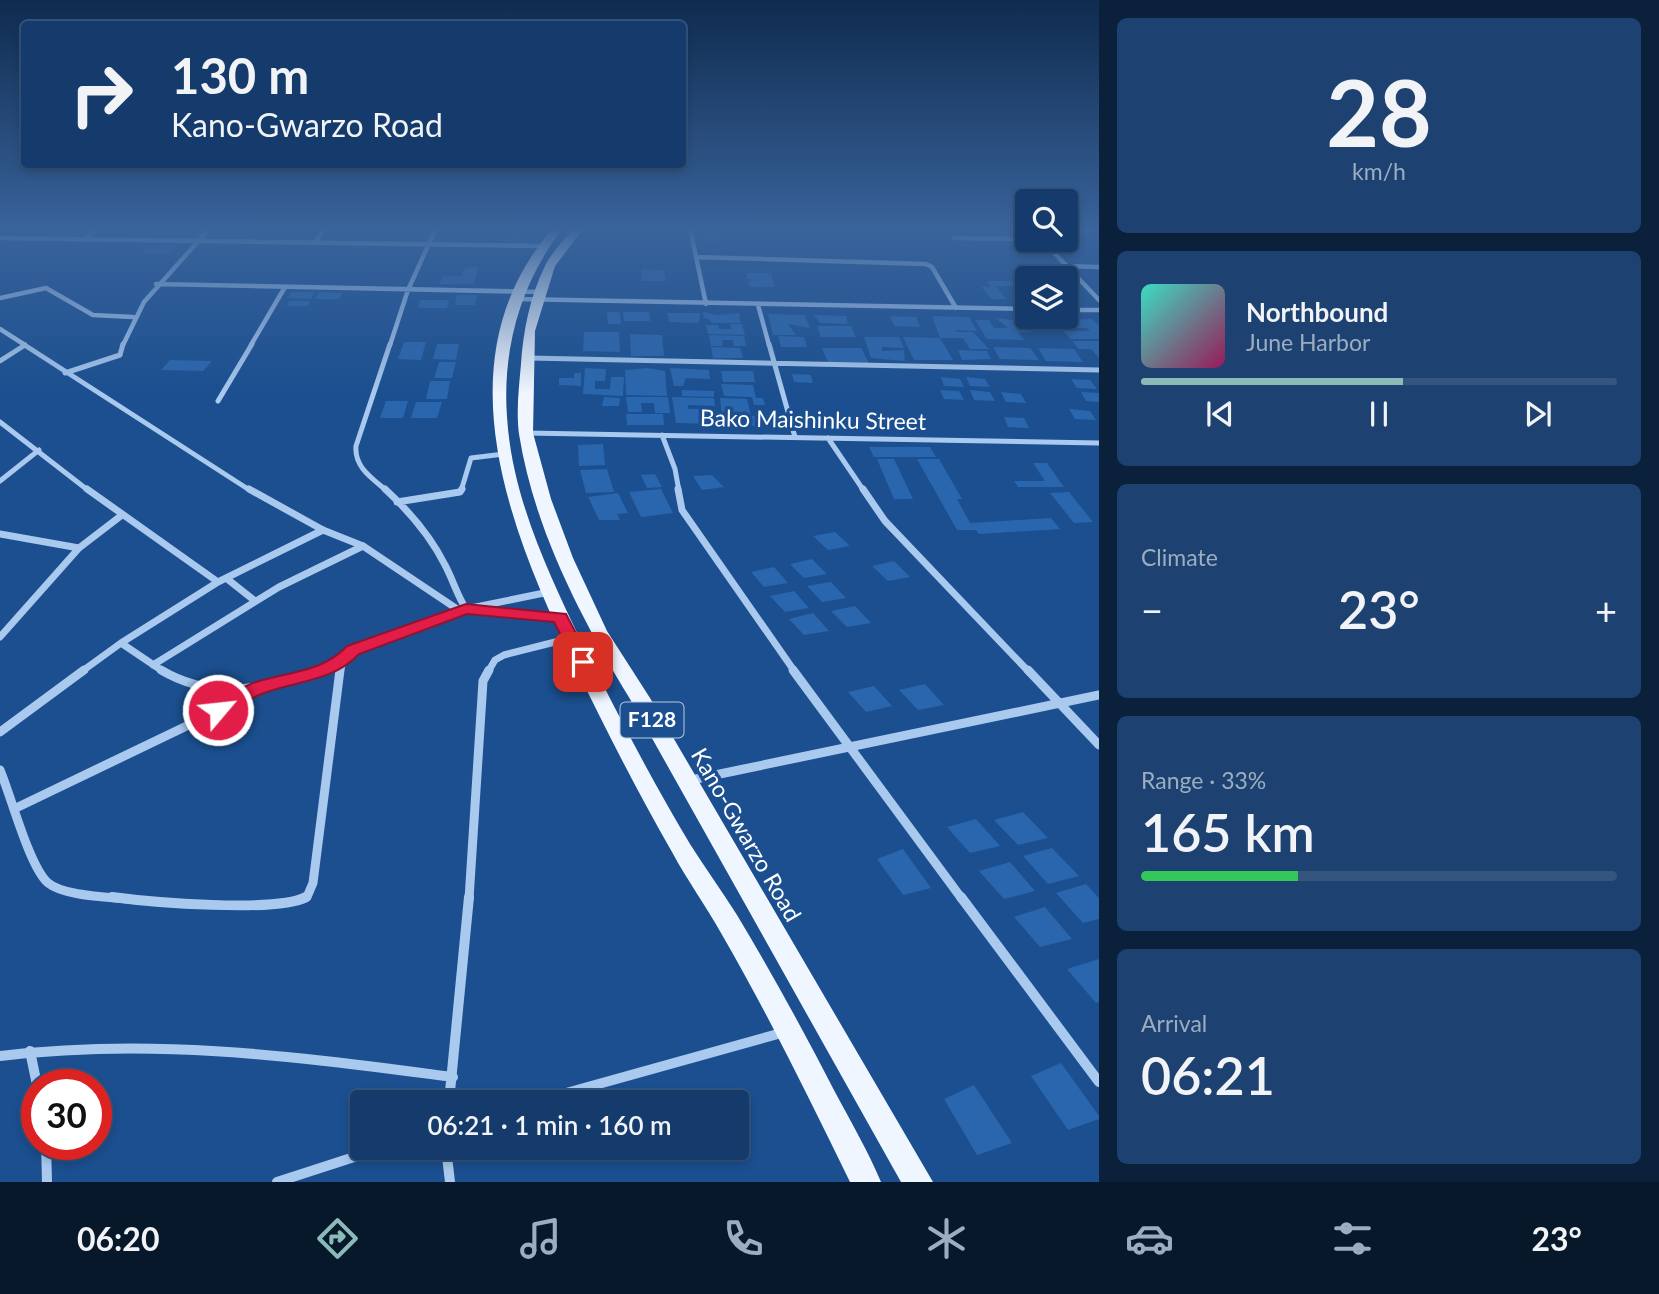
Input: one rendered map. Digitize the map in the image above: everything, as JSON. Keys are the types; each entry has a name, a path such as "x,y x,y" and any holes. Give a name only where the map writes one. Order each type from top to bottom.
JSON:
{"main road":[{"name":"F128","path":"523,283 517,295 502,354 498,402 504,454 525,534 560,617 606,710 678,844 727,922 789,1030 866,1182"},
{"name":"Kano-Gwarzo Road","path":"544,283 529,331 525,408 526,433 543,499 598,631 918,1182"}],"street":[{"path":"411,283 356,446 355,457 363,469 413,515 446,566 464,610"},
{"path":"702,283 706,304"},
{"path":"942,283 956,307"},
{"path":"1083,283 1099,300"},
{"path":"65,373 120,355 125,330 156,284 408,290 706,304 1015,309"},
{"path":"218,401 285,287"},
{"path":"0,298 46,288 93,315 133,317"},
{"path":"758,305 795,437"},
{"path":"1078,310 1099,310"},
{"path":"0,329 266,500 323,530 363,547 464,610 560,617"},
{"path":"0,361 24,345"},
{"path":"528,358 1099,370"},
{"path":"0,422 122,515 218,582"},
{"name":"Bako Maishinku Street","path":"526,433 1099,443"},
{"path":"662,436 675,469 682,510 737,593 849,748 1099,1082"},
{"path":"828,438 885,521 1099,745"},
{"path":"0,481 39,450"},
{"path":"397,502 460,492 465,484 471,458 504,454"},
{"path":"0,637 79,548 122,515"},
{"path":"0,732 121,643 218,582 323,530"},
{"path":"1,536 79,548"},
{"path":"153,665 255,601 363,547"},
{"path":"226,578 255,601"},
{"path":"121,643 186,684 220,691 260,687 293,680 341,663 353,650 464,610 549,592"},
{"path":"451,1090 471,883 483,681 495,660 504,655 571,638"},
{"path":"0,771 43,876 58,889 133,900 284,904 303,900 311,892 313,883 341,663"},
{"path":"16,808 185,727 260,687"},
{"path":"687,781 1099,695"},
{"path":"576,1090 789,1030"},
{"path":"0,1056 30,1051 175,1045 453,1077"},
{"path":"30,1051 34,1069"},
{"path":"277,1182 350,1158"},
{"path":"46,1160 47,1182"},
{"path":"447,1160 450,1182"}],"building":[{"path":"749,283 774,283 775,287 751,287"},
{"path":"988,283 1015,283 1015,286 996,286 1006,299 991,299 981,286 991,287"},
{"path":"291,292 315,292 311,299 287,298"},
{"path":"319,292 342,293 339,299 315,299"},
{"path":"457,295 477,295 475,305 455,305"},
{"path":"420,300 449,300 447,308 418,308"},
{"path":"289,301 310,301 308,306 287,306"},
{"path":"607,312 620,312 621,324 608,324"},
{"path":"623,312 649,312 650,321 624,321"},
{"path":"703,312 717,315 739,313 741,323 712,323 704,318"},
{"path":"667,313 700,313 699,323 669,322"},
{"path":"768,314 805,315 810,328 788,324 796,335 773,335"},
{"path":"814,315 846,316 848,324 820,323"},
{"path":"890,316 916,317 920,327 894,326"},
{"path":"932,316 969,317 977,331 956,330 957,332 973,332 989,349 970,349 963,338 940,338"},
{"path":"996,318 1015,320 1015,329 1029,329 1031,332 1018,332 1024,340 987,339 975,320 989,320 994,328 1008,328"},
{"path":"1078,319 1092,319 1099,326 1099,339 1071,339 1063,331 1090,331 1087,328 1078,328"},
{"path":"730,324 742,324 745,335 708,334 706,325 731,329"},
{"path":"817,326 851,326 856,337 821,337"},
{"path":"584,332 619,332 620,352 583,351"},
{"path":"630,334 662,335 664,356 631,356"},
{"path":"709,335 744,336 746,346 734,346 733,340 722,340 723,346 711,346"},
{"path":"778,336 804,337 807,347 781,347"},
{"path":"864,337 899,337 904,348 882,347 882,351 904,350 905,361 871,358"},
{"path":"903,337 940,338 953,360 914,360"},
{"path":"1072,341 1099,341 1099,358 1091,349 1079,349"},
{"path":"404,342 426,342 421,360 398,359"},
{"path":"437,344 459,344 456,360 433,359"},
{"path":"711,347 740,348 743,358 713,358"},
{"path":"993,347 1030,348 1039,360 1000,359"},
{"path":"822,348 861,348 869,363 828,362"},
{"path":"1038,348 1074,349 1083,362 1046,361"},
{"path":"958,350 987,351 991,359 962,360"},
{"path":"170,360 212,361 203,371 161,370"},
{"path":"439,362 456,362 452,378 434,378"},
{"path":"585,368 606,369 605,381 595,381 595,389 610,389 611,377 624,377 623,396 583,394"},
{"path":"647,368 665,371 667,396 626,395 625,370"},
{"path":"670,368 709,370 710,379 686,378 683,386 674,386"},
{"path":"721,371 753,371 755,382 723,382"},
{"path":"574,373 581,373 581,386 559,385 559,378 574,378"},
{"path":"792,374 811,375 813,383 794,382"},
{"path":"941,377 960,379 964,387 944,386"},
{"path":"966,377 985,379 990,387 970,386"},
{"path":"1071,379 1090,380 1097,389 1077,388"},
{"path":"430,381 450,381 447,399 426,399"},
{"path":"721,384 753,385 756,398 763,398 765,405 754,405 752,397 724,396"},
{"path":"682,390 714,391 714,397 682,396"},
{"path":"940,390 959,391 964,400 944,399"},
{"path":"970,390 990,392 995,401 974,400"},
{"path":"1001,392 1021,394 1026,403 1006,402"},
{"path":"1081,392 1099,393 1099,402 1086,401"},
{"path":"604,397 620,398 619,406 602,406"},
{"path":"626,397 668,397 670,413 655,413 654,403 641,403 642,412 628,412"},
{"path":"672,397 714,398 715,406 688,405 688,409 715,409 716,424 676,423"},
{"path":"720,398 747,399 751,416 761,416 763,426 723,425"},
{"path":"386,401 408,401 403,418 380,418"},
{"path":"416,402 442,402 437,418 411,418"},
{"path":"1069,409 1090,411 1096,420 1075,419"},
{"path":"626,414 663,414 664,425 627,425"},
{"path":"1004,417 1024,418 1029,428 1008,427"},
{"path":"603,444 605,465 579,466 578,445"},
{"path":"869,447 930,447 936,457 874,457"},
{"path":"877,459 894,459 913,499 894,499"},
{"path":"917,459 939,459 962,499 957,499 970,523 1051,518 1060,529 979,534 976,530 957,530"},
{"path":"1033,463 1047,463 1064,487 1018,487 1014,481 1045,481"},
{"path":"607,469 614,492 586,493 580,470"},
{"path":"655,474 662,487 647,488 641,475"},
{"path":"712,475 724,487 702,490 693,476"},
{"path":"661,489 673,513 641,517 629,492"},
{"path":"1069,492 1093,522 1074,523 1050,493"},
{"path":"618,493 628,513 617,514 620,520 599,520 588,497"},
{"path":"835,532 850,546 828,550 813,536"},
{"path":"812,559 827,574 804,578 790,564"},
{"path":"894,561 910,577 888,581 872,566"},
{"path":"774,567 788,583 764,587 751,572"},
{"path":"831,582 846,598 822,602 807,586"},
{"path":"794,591 809,608 785,612 770,596"},
{"path":"855,606 871,623 847,627 831,611"},
{"path":"813,613 829,631 804,635 789,619"},
{"path":"925,684 944,705 918,710 899,690"},
{"path":"874,686 892,706 866,712 848,692"},
{"path":"1023,812 1048,838 1018,845 994,820"},
{"path":"976,819 1000,846 970,853 947,827"},
{"path":"1052,848 1079,876 1048,884 1023,856"},
{"path":"903,849 931,888 903,895 877,859"},
{"path":"1010,862 1035,891 1004,899 979,871"},
{"path":"1086,884 1099,898 1099,919 1083,923 1056,893"},
{"path":"1045,907 1072,939 1040,947 1014,917"},
{"path":"1099,959 1099,1002 1096,1003 1067,969"},
{"path":"1061,1063 1099,1119 1068,1130 1031,1076"},
{"path":"974,1085 1012,1143 977,1155 944,1099"}],"route":[{"path":"218,710 260,687 306,677 341,663 353,650 466,609 483,613 560,617 583,662"}]}
